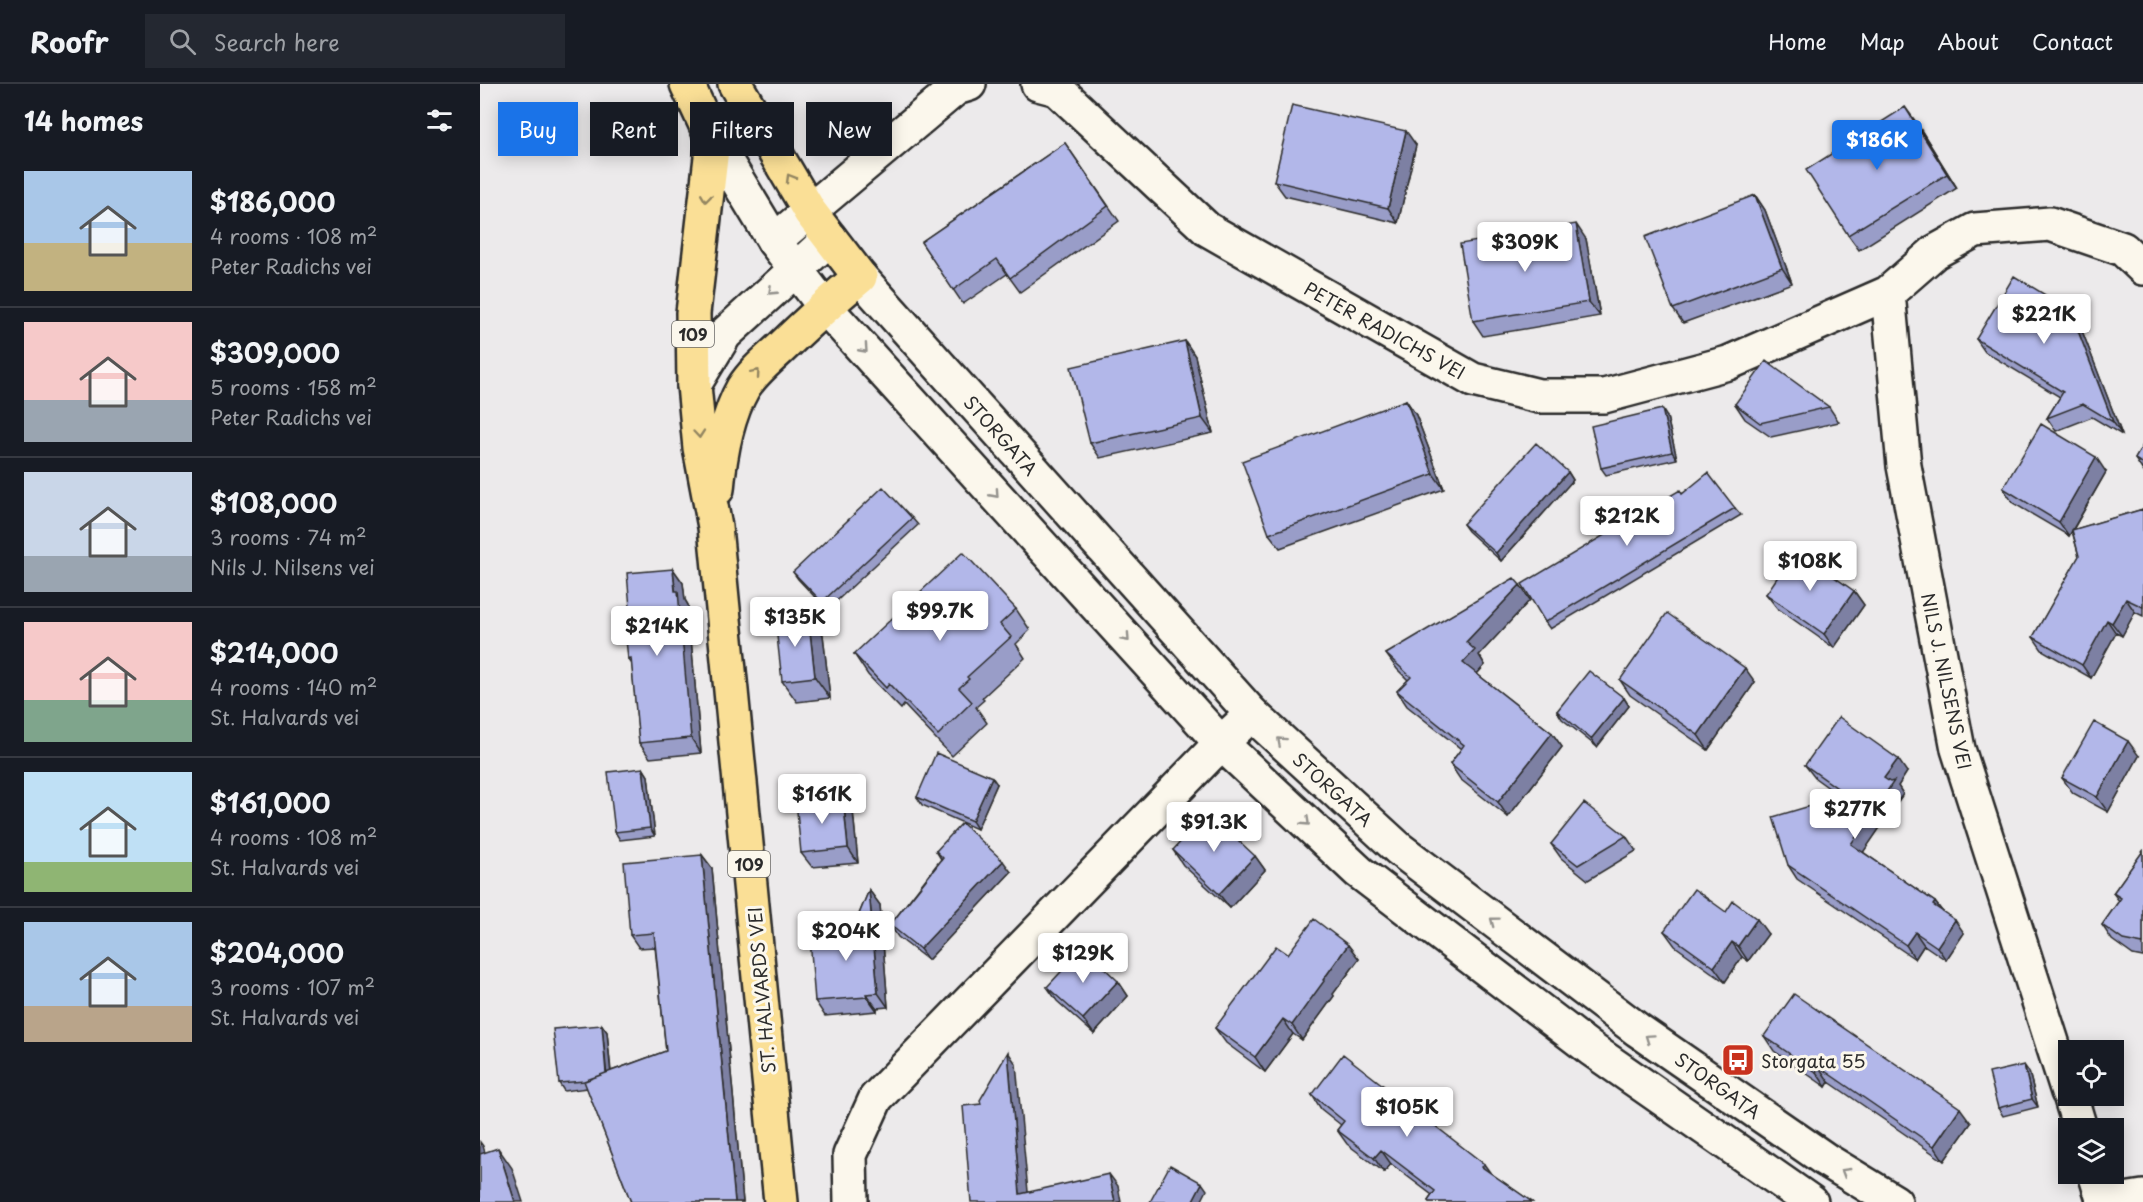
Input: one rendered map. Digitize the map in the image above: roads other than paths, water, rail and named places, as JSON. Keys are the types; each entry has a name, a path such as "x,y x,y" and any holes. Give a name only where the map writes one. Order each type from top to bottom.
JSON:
{"main road":[{"path":"687,84 695,102"},
{"path":"735,84 810,212 860,277"},
{"name":"ST. HALVARDS VEI","path":"711,156 693,313 694,385 700,448 715,527 781,1202"},
{"name":"ST. HALVARDS VEI","path":"715,527 720,460 730,421 743,388 758,370 824,306 860,277"}],"street":[{"path":"774,241 956,88 969,84"},
{"name":"PETER RADICHS VEI","path":"1038,84 1057,89 1207,229 1473,380 1539,396 1604,396 1728,363 1888,293 1935,252 1975,230 2050,224 2123,249 2143,268"},
{"path":"723,156 774,241 824,306 1221,743 1359,872 1591,1049 1811,1202"},
{"path":"694,385 725,334 830,238"},
{"name":"STORGATA","path":"860,277 1252,714 1399,849 1638,1030 1826,1160 1895,1202"},
{"name":"NILS J. NILSENS VEI","path":"1888,293 1904,466 1958,749 2058,1059"},
{"path":"851,1202 850,1155 876,1098 1221,743 1252,714"},
{"path":"2098,1184 2104,1202"},
{"path":"2111,1202 2143,1197"}],"place":[{"name":"Storgata 55","path":"1738,1060"}]}
